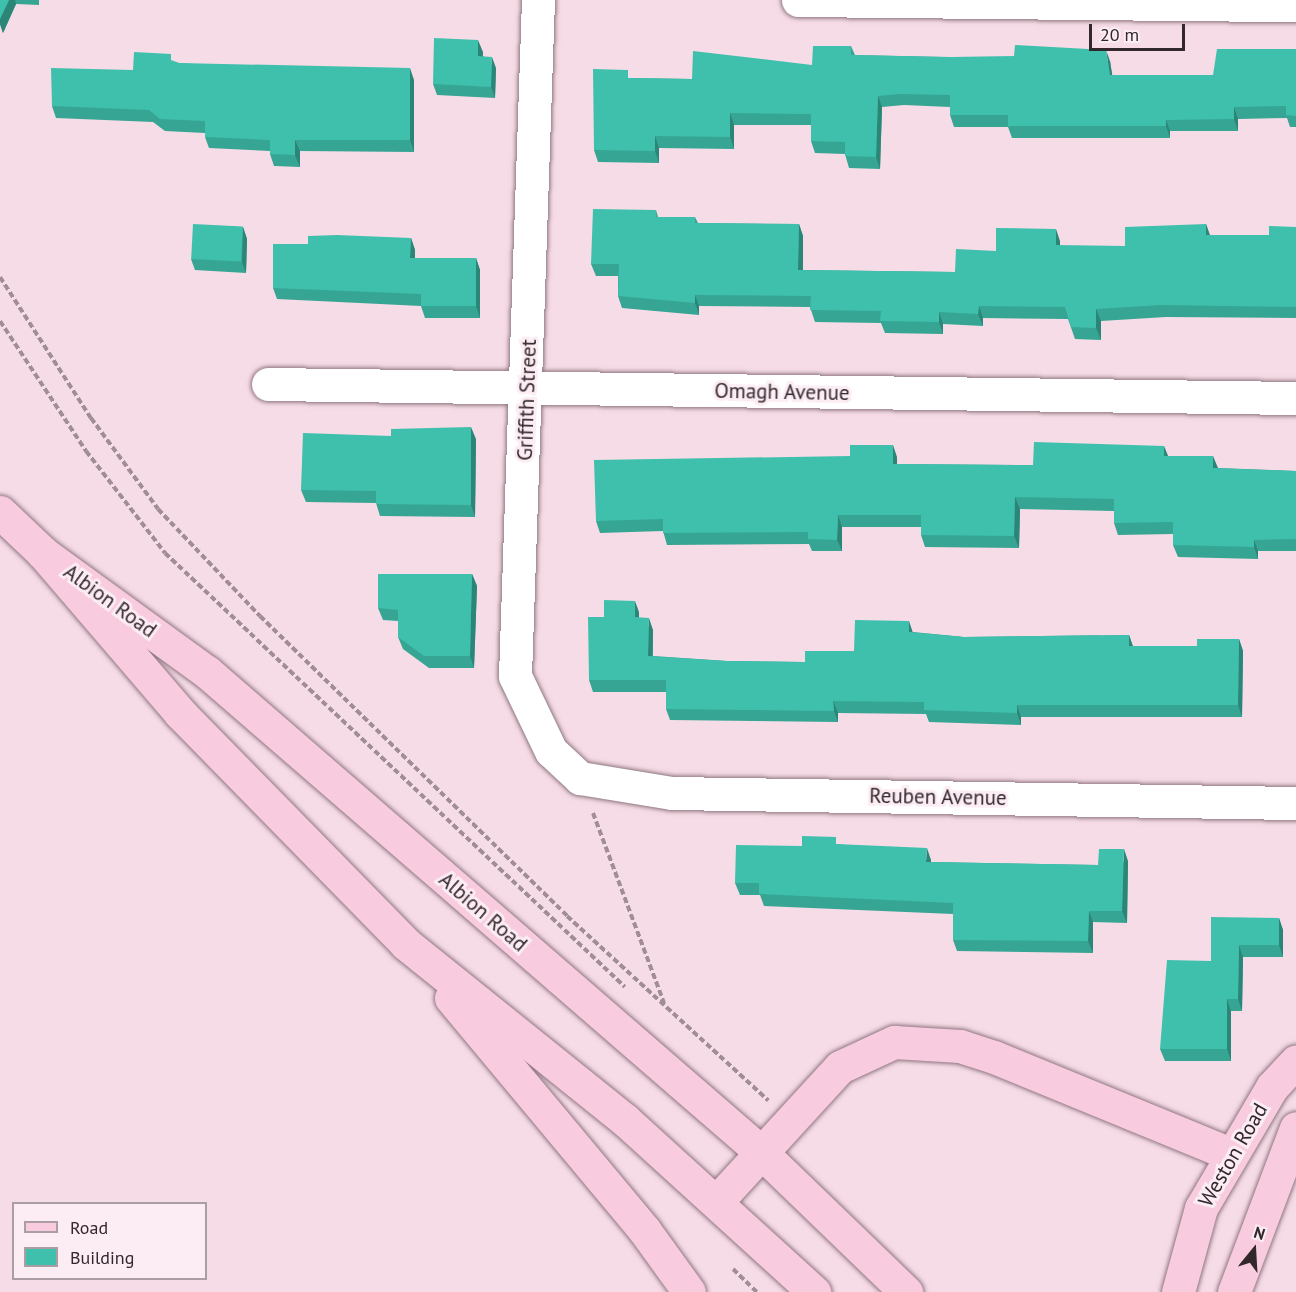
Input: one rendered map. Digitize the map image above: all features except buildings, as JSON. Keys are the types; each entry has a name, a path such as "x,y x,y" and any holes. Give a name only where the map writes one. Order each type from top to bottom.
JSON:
{"main road":[{"name":"Albion Road","path":"0,512 43,553 180,713 406,944 718,1200 814,1292"},
{"name":"Albion Road","path":"43,553 207,672 761,1152 906,1292"},
{"path":"406,944 645,1231 689,1292"},
{"path":"718,1200 761,1152 857,1056 894,1042 926,1041 994,1057 1230,1154"},
{"name":"Weston Road","path":"1178,1292 1200,1208 1230,1154 1272,1087 1296,1061"},
{"name":"Weston Road","path":"1234,1292 1296,1128"}],"street":[{"name":"Griffith Street","path":"538,0 528,389 515,676 550,751 580,778"},
{"path":"798,0 1296,5"},
{"name":"Omagh Avenue","path":"268,384 1296,398"},
{"name":"Reuben Avenue","path":"580,778 672,793 1296,803"}],"path":[{"path":"0,277 91,418 158,509 260,616 789,1123"},
{"path":"0,321 86,451 165,553 628,990"},
{"path":"580,778 665,1006"},
{"path":"733,1269 757,1292"}]}
